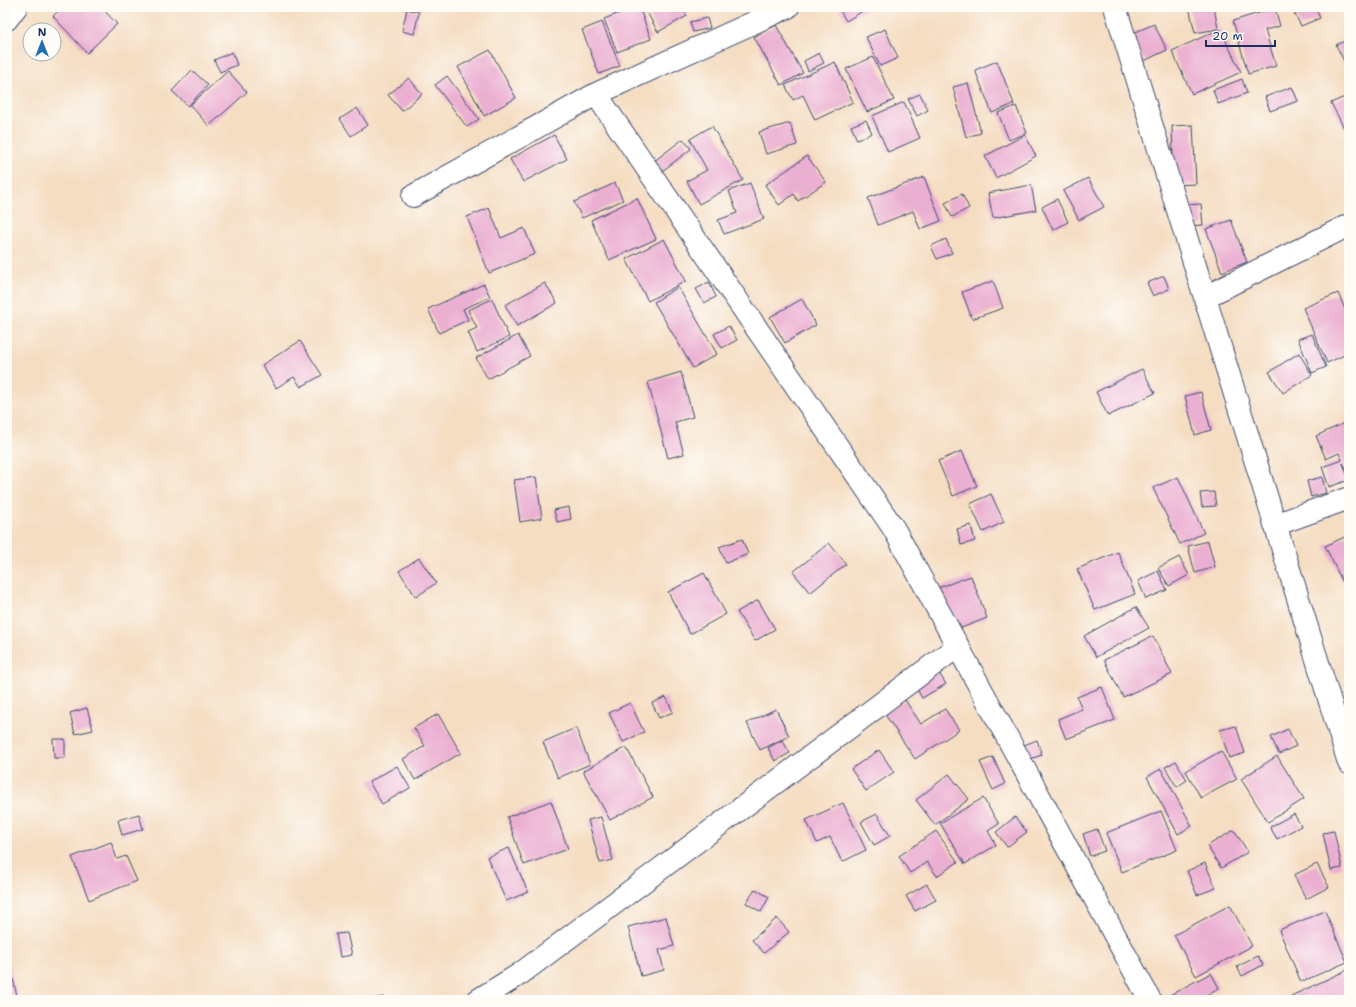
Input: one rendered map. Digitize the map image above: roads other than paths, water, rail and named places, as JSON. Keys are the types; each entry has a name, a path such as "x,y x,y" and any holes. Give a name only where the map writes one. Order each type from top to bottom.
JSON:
{"street":[{"path":"7,19 16,7"},
{"path":"413,196 596,94 788,7"},
{"path":"1115,7 1349,763"},
{"path":"596,94 894,529 1150,1000"},
{"path":"1205,297 1349,225"},
{"path":"1275,525 1349,498"},
{"path":"478,1000 520,974 958,646"}]}
